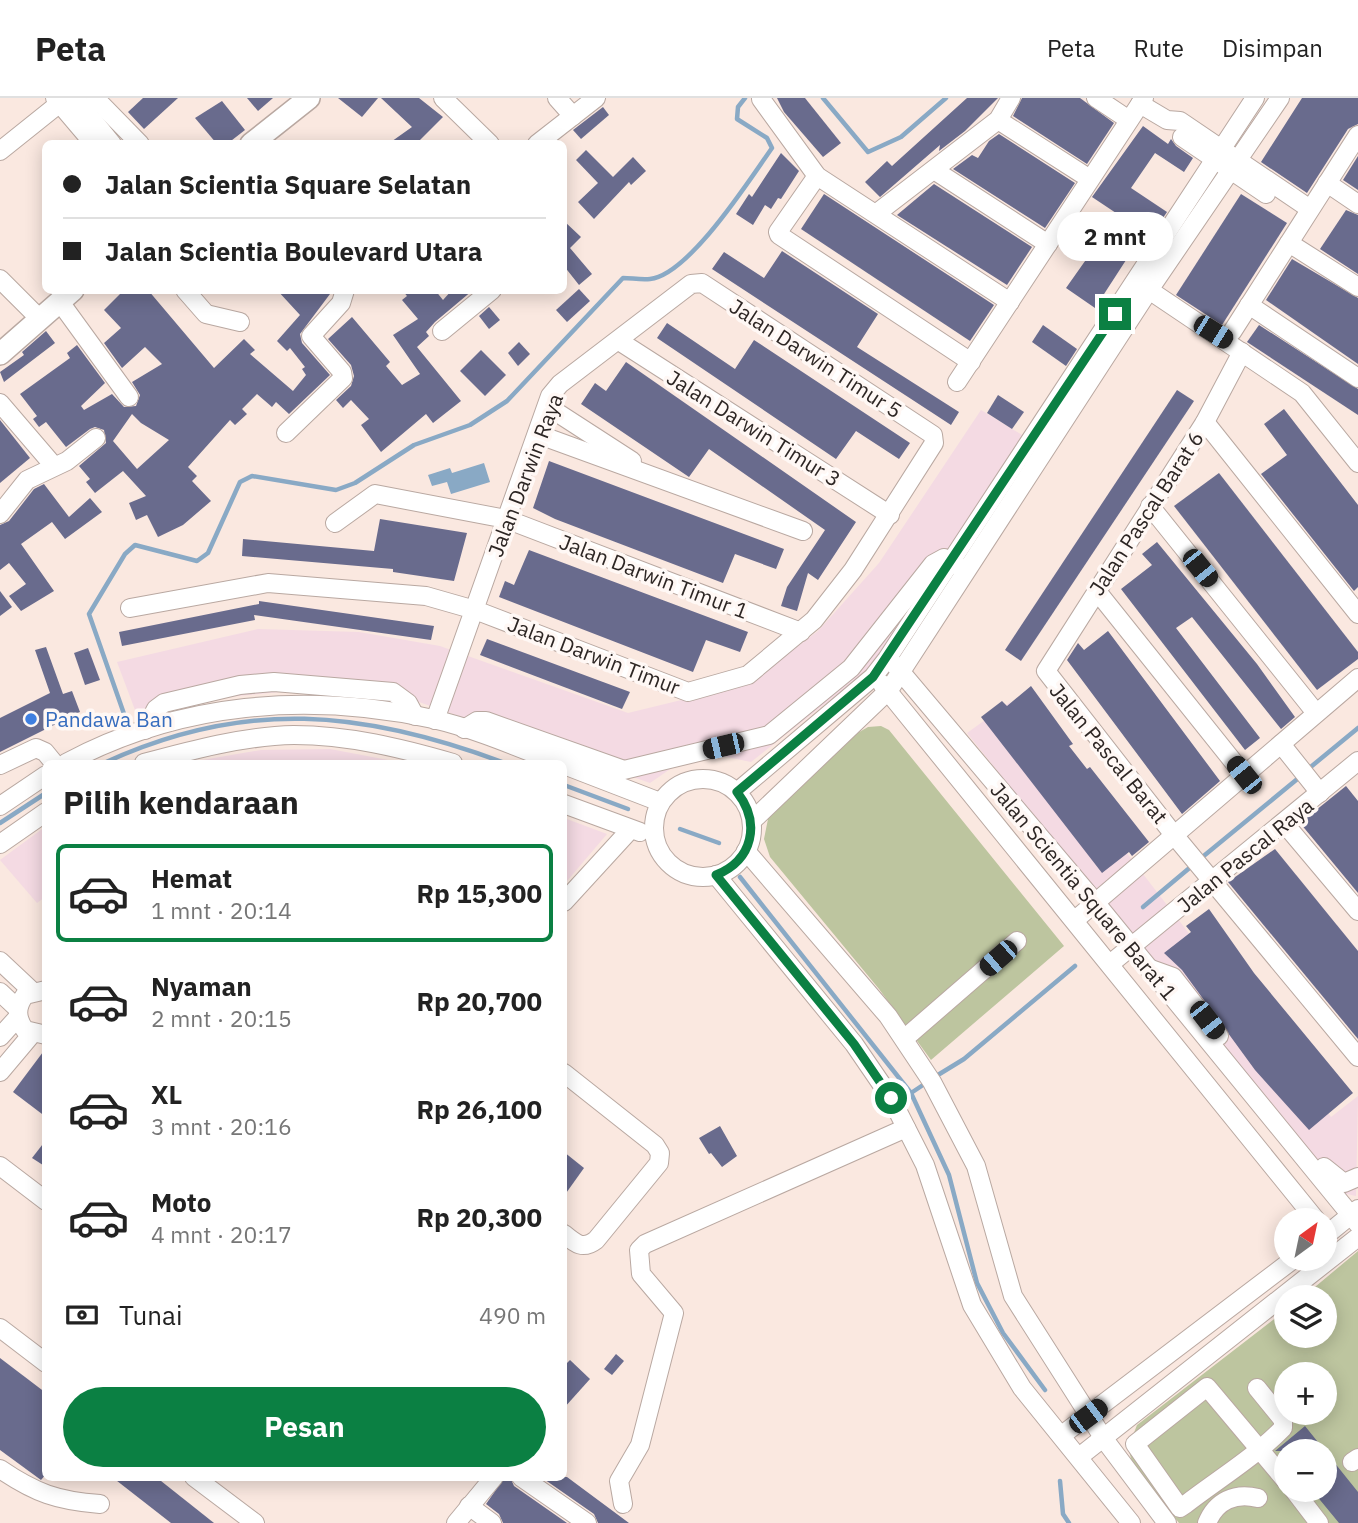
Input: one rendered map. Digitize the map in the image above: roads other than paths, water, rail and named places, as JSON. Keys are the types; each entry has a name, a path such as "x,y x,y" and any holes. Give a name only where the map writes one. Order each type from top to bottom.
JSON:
{"main road":[{"path":"256,140 309,98"},
{"path":"0,354 67,296"}],"street":[{"path":"443,98 487,140"},
{"path":"557,98 573,116"},
{"path":"542,140 596,98"},
{"path":"877,213 998,120 1011,98"},
{"path":"1096,98 1129,120"},
{"path":"752,821 889,690 959,566 1255,98"},
{"path":"737,792 873,677 959,566 1156,294 1280,98"},
{"path":"761,99 817,176 1010,302"},
{"path":"957,382 1142,101 1167,120 1173,131 1219,154 1308,214"},
{"path":"75,102 92,140"},
{"path":"75,102 108,140"},
{"path":"75,102 134,140"},
{"path":"0,151 75,102"},
{"path":"998,120 1090,179"},
{"path":"1232,332 1358,135"},
{"path":"934,170 1048,244"},
{"path":"817,176 778,232 779,235 971,362"},
{"path":"1327,183 1358,204"},
{"path":"1289,243 1358,287"},
{"path":"0,279 40,319"},
{"name":"Jalan Darwin Timur 5","path":"691,284 702,283 931,433 934,443"},
{"name":"Jalan Darwin Raya","path":"435,720 547,406 560,384 691,284"},
{"path":"188,294 206,314 240,322"},
{"path":"286,433 343,378 342,372 311,336 341,303 344,294"},
{"path":"442,331 487,294"},
{"path":"1156,294 1302,393 1358,463"},
{"path":"67,296 130,397"},
{"path":"1249,305 1358,378"},
{"name":"Jalan Darwin Timur 3","path":"619,341 890,515"},
{"name":"Jalan Pascal Barat 6","path":"1046,671 1205,422 1242,352"},
{"path":"0,403 54,466"},
{"path":"547,406 658,478"},
{"path":"1205,422 1358,614"},
{"path":"537,434 803,531"},
{"path":"0,514 27,480 67,461 96,438"},
{"name":"Jalan Darwin Timur","path":"130,608 268,583 426,596 475,610 688,692 748,675 801,632 853,570 934,443"},
{"name":"Jalan Darwin Timur 1","path":"335,523 375,494 506,519 801,632"},
{"path":"1150,506 1316,713"},
{"path":"464,729 477,721 486,721 624,770 769,735 851,668 933,564 944,558 959,566"},
{"path":"1096,590 1244,775"},
{"name":"Jalan Scientia Square Barat 1","path":"887,659 902,671 1356,1216"},
{"name":"Jalan Pascal Barat","path":"1046,671 1174,835 1210,875 1358,1057"},
{"name":"Jalan Scientia Square Barat 1","path":"873,677 889,690 1305,1208"},
{"path":"1075,920 1358,678"},
{"path":"72,760 104,743 143,731 247,706 277,704 353,706 435,720 550,760"},
{"path":"157,760 223,744 292,735 382,744 442,760"},
{"path":"1281,744 1316,788"},
{"path":"0,765 36,748 46,752 52,760"},
{"name":"Jalan Pascal Raya","path":"1110,964 1132,948 1210,875 1284,822 1316,788 1357,764"},
{"path":"567,766 660,802"},
{"path":"0,806 42,778"},
{"path":"696,779 725,784 737,792 747,805 752,821 751,836 739,862 716,875 700,877 676,869 659,850 654,835 654,818 660,802 682,783 696,779"},
{"path":"567,805 630,830 654,835"},
{"path":"0,844 42,815"},
{"path":"1284,822 1358,911"},
{"path":"567,899 630,830"},
{"path":"746,851 840,957 904,1039 952,1116 976,1166 1013,1296 1088,1416 1166,1521 1284,1424 1257,1388"},
{"path":"716,875 854,1044 891,1098 925,1165 972,1306 1022,1388 1131,1523"},
{"path":"904,1039 1017,941"},
{"path":"0,961 39,990"},
{"path":"0,1037 18,1013 25,995 39,990"},
{"path":"0,992 18,1013 25,1030 39,1035 0,1072"},
{"path":"567,1075 655,1144 660,1153 659,1163 597,1240 589,1246 571,1240"},
{"path":"623,1504 619,1481 640,1445 674,1313 641,1274 639,1250 645,1244 906,1128"},
{"path":"1303,1150 1338,1181 1348,1184 1358,1177"},
{"path":"0,1166 42,1198"},
{"path":"1337,1227 1356,1216"},
{"path":"1079,1457 1358,1237"},
{"path":"1337,1247 1340,1251"},
{"path":"1062,1435 1278,1271"},
{"path":"0,1328 42,1360"},
{"path":"1180,1508 1135,1444 1208,1387 1274,1466"},
{"path":"0,1469 37,1492 55,1498 100,1504"},
{"path":"204,1481 255,1523"},
{"path":"456,1523 491,1481"},
{"path":"527,1481 587,1523"},
{"path":"1207,1523 1214,1510 1231,1497 1247,1495 1258,1498"},
{"path":"1303,1502 1319,1523"},
{"path":"469,1506 492,1523"}],"water":[{"path":"484,463 490,482 451,494 447,482 432,486 428,475 450,468 452,473"}],"waterway":[{"path":"130,731 89,614 125,554 135,545 197,561 208,553 240,482 252,476 336,490 355,483 414,445 470,425 507,401 623,278 650,279 666,273 700,244 717,224 772,148 767,138 737,119 738,107 745,98"},
{"path":"823,98 868,152 901,137 946,98"},
{"path":"111,760 156,742 206,728 255,720 304,719 353,723 402,732 496,760"},
{"path":"1307,770 1358,728"},
{"path":"1200,859 1301,776"},
{"path":"567,786 628,809"},
{"path":"0,823 42,796"},
{"path":"680,829 719,843"},
{"path":"1143,907 1193,865"},
{"path":"740,877 911,1093 949,1175 977,1283 1003,1333 1045,1390"},
{"path":"933,1078 964,1059 1075,966"},
{"path":"911,1093 926,1083"},
{"path":"1060,1481 1063,1514 1069,1523"}],"place":[{"name":"Pandawa Ban","path":"31,719"}]}
